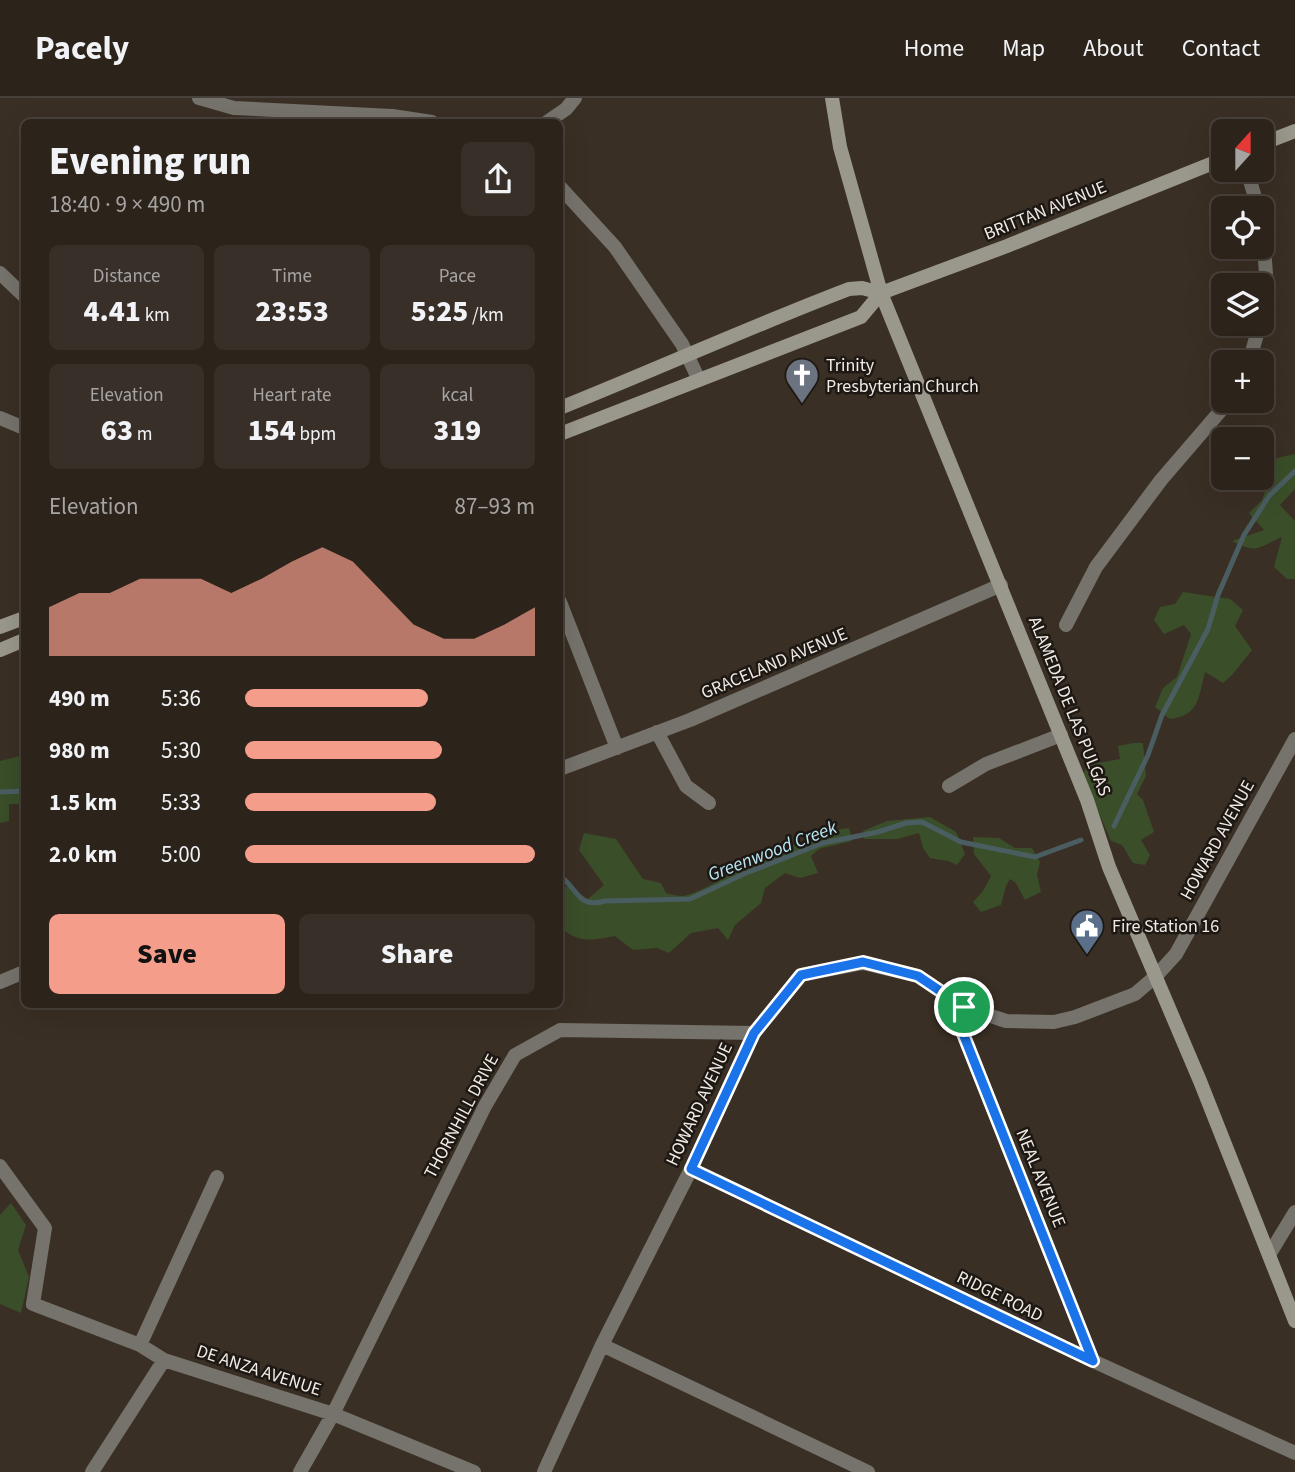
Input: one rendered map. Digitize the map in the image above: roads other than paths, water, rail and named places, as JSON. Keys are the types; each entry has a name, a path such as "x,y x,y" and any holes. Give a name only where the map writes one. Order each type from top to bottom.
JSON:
{"main road":[{"name":"ALAMEDA DE LAS PULGAS","path":"832,98 840,147 881,293 1061,734 1109,867 1157,976 1295,1321"},
{"path":"1274,139 1295,131"},
{"name":"BRITTAN AVENUE","path":"563,433 861,317 881,293 1007,246 1211,164"},
{"name":"BRITTAN AVENUE","path":"563,407 688,357 773,318 849,289 881,293"},
{"path":"0,627 21,619"},
{"path":"0,650 21,641"}],"street":[{"path":"198,98 234,108 355,119 391,116 412,119"},
{"path":"551,119 576,98"},
{"path":"563,190 615,247 682,344 699,380"},
{"path":"0,272 21,293"},
{"path":"1066,625 1096,568 1161,480 1221,413"},
{"path":"0,418 21,427"},
{"name":"GRACELAND AVENUE","path":"563,768 690,720 1001,585"},
{"path":"563,610 617,748"},
{"path":"657,732 686,786 709,803"},
{"path":"949,786 986,764 1061,734"},
{"name":"HOWARD AVENUE","path":"544,1472 602,1345 691,1169 754,1033 801,975 863,962 918,976 964,1007 1006,1021 1054,1022 1075,1017 1135,994 1157,976 1176,954 1295,739"},
{"path":"0,982 21,973"},
{"name":"NEAL AVENUE","path":"964,1007 962,1031 1093,1361"},
{"name":"THORNHILL DRIVE","path":"300,1472 333,1414 485,1106 515,1055 560,1030 754,1033"},
{"name":"DE ANZA AVENUE","path":"0,1166 45,1228 33,1304 140,1345 164,1360 333,1414 474,1472"},
{"name":"RIDGE ROAD","path":"691,1169 1093,1361 1295,1453"},
{"path":"140,1345 217,1177"},
{"path":"1269,1255 1295,1212"},
{"path":"602,1345 868,1472"},
{"path":"92,1472 164,1360"}],"waterway":[{"name":"Greenwood Creek","path":"1114,826 1148,755 1162,715 1208,629 1218,595 1244,535 1269,496 1295,471"},
{"name":"Greenwood Creek","path":"0,792 21,791"},
{"name":"Greenwood Creek","path":"563,878 580,897 589,902 690,899 746,873 823,843 878,832 906,823 922,822 961,842 1035,857 1081,840"}],"place":[{"name":"Trinity Presbyterian Church","path":"802,405"},
{"name":"Fire Station 16","path":"1087,956"}]}
